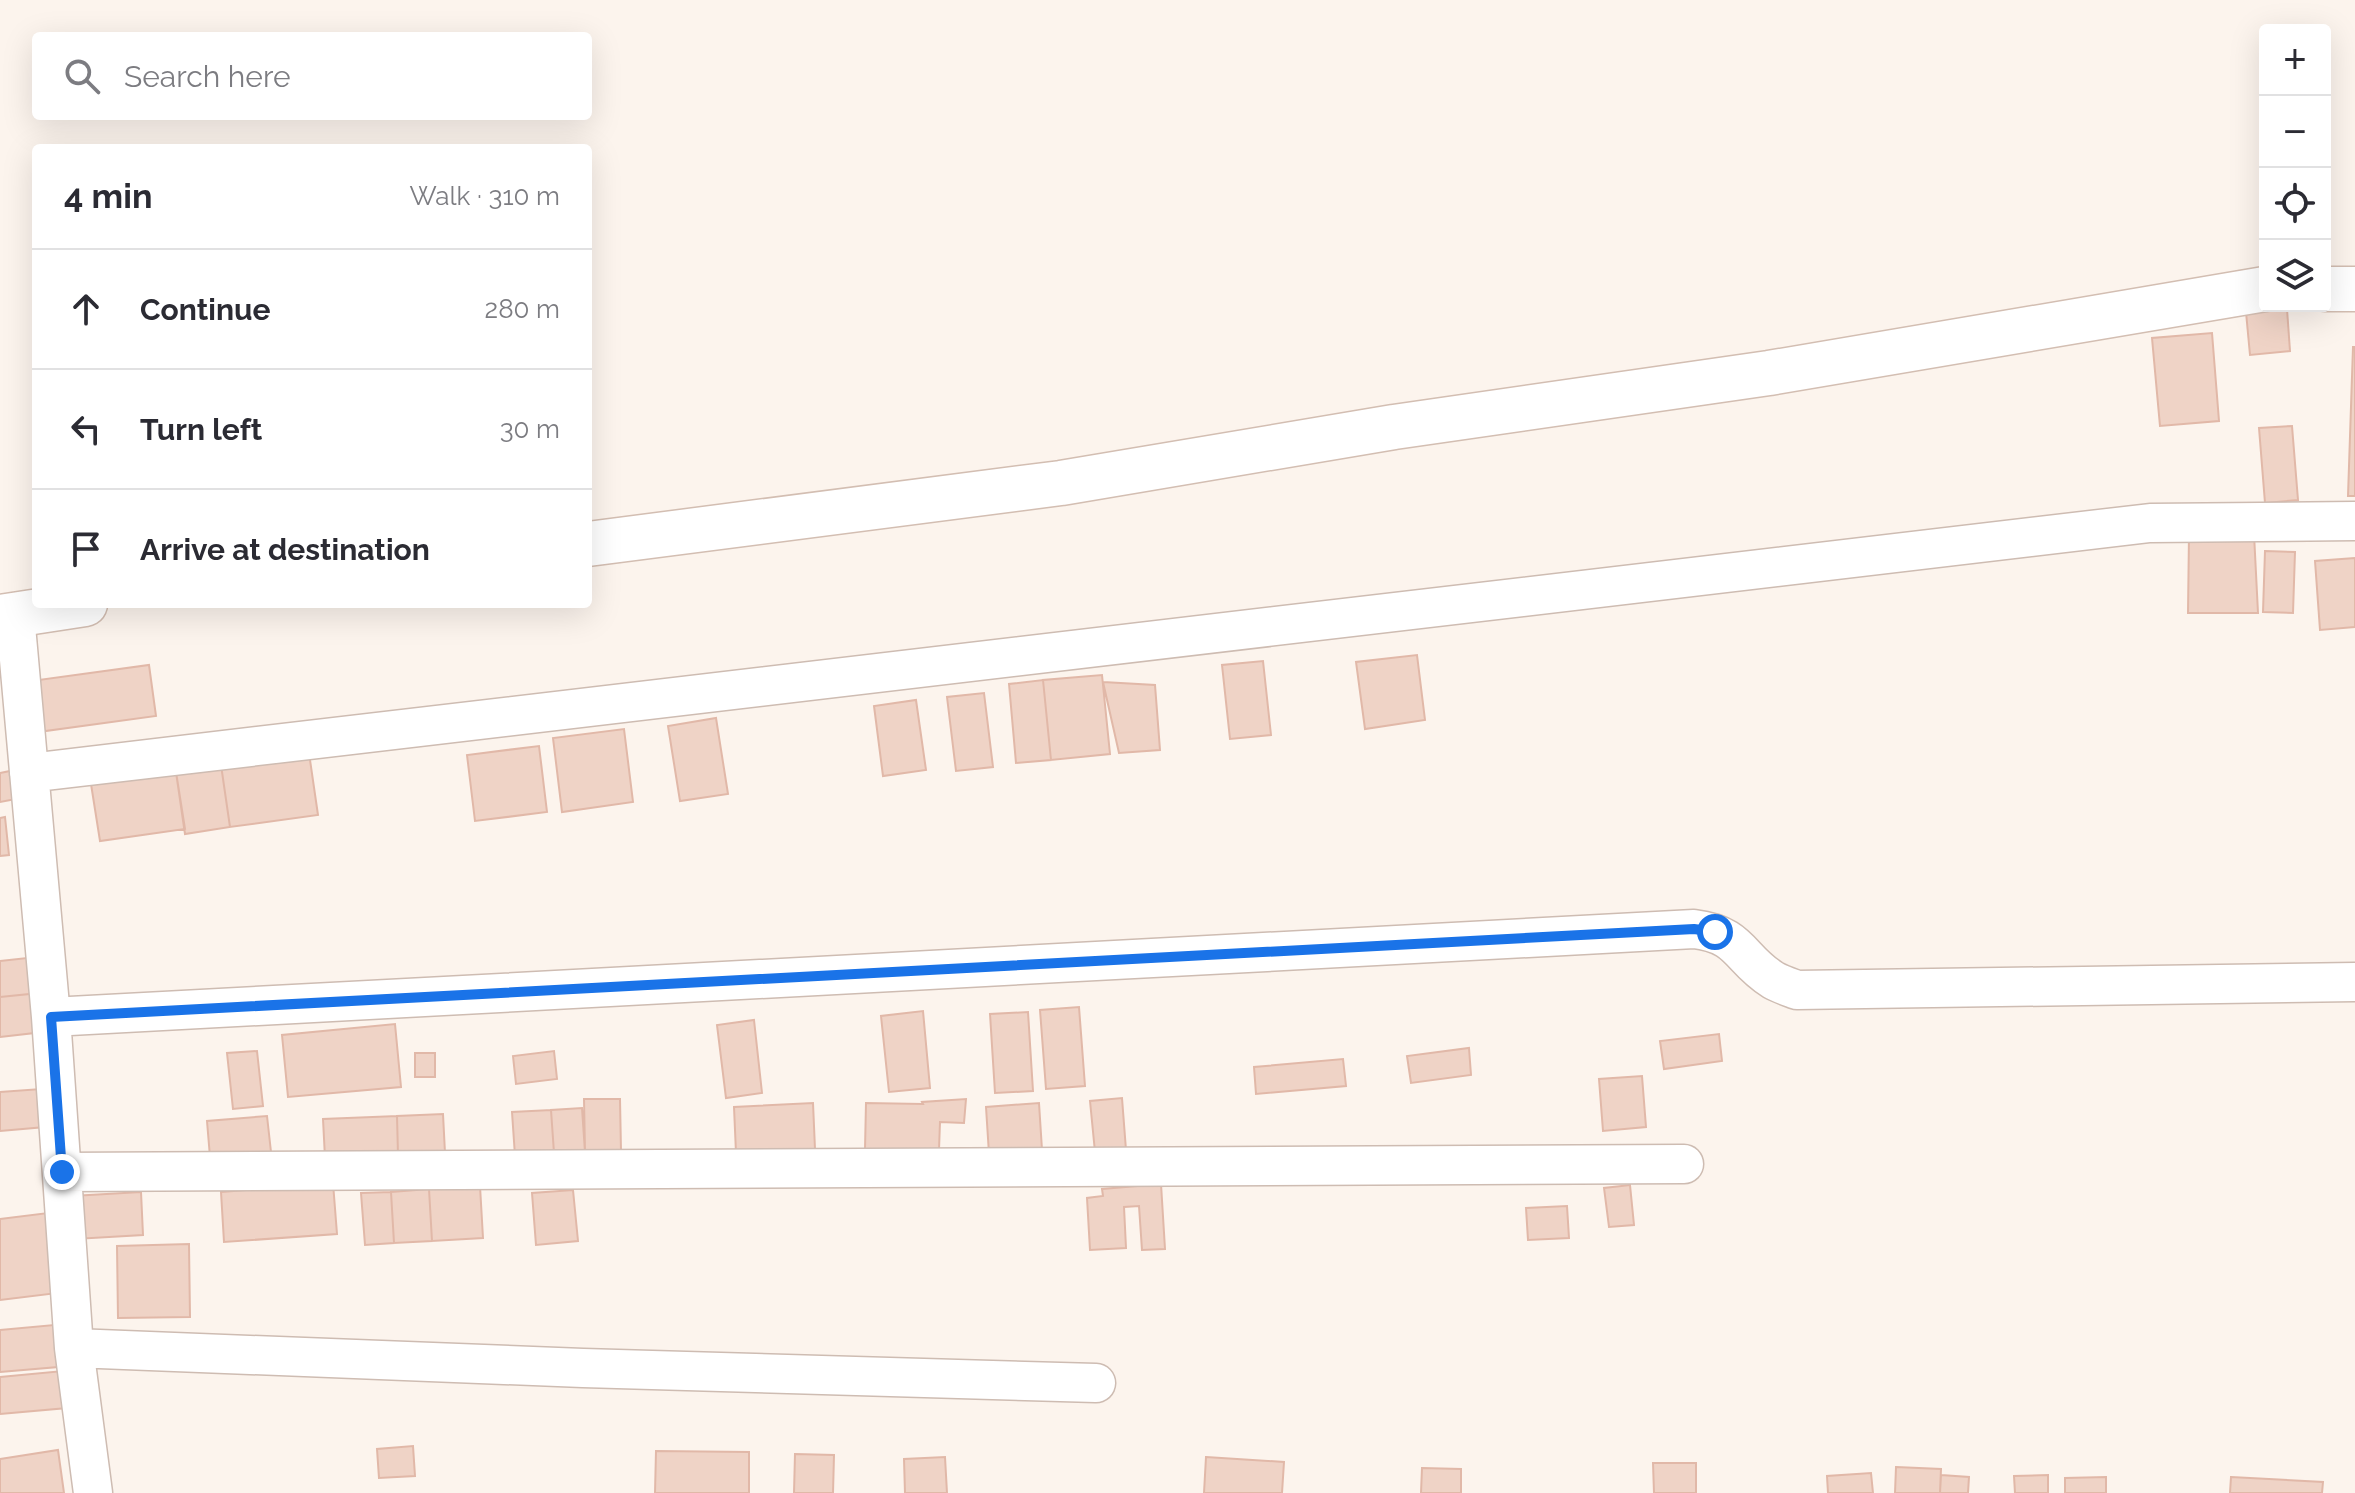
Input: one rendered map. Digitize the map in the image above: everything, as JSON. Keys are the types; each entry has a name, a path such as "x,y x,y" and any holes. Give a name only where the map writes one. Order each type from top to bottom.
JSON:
{"street":[{"path":"2331,289 2355,289"},
{"path":"592,543 1061,483 1394,427 1769,373 2259,290"},
{"path":"29,773 2150,523 2355,521"},
{"path":"59,608 8,616 29,773 51,1017 74,1348 93,1493"},
{"path":"51,1017 1694,929 1725,937 1775,981 1797,990 2355,982"},
{"path":"62,1172 1684,1164"},
{"path":"74,1348 583,1368 1096,1383"}],"building":[{"path":"2246,312 2287,312 2290,351 2250,355"},
{"path":"2212,333 2219,421 2160,426 2152,338"},
{"path":"2353,347 2355,496 2348,496"},
{"path":"2292,426 2298,500 2265,503 2259,428"},
{"path":"2189,534 2254,534 2258,613 2188,613"},
{"path":"2265,551 2295,552 2293,613 2263,612"},
{"path":"2355,558 2355,627 2320,630 2315,561"},
{"path":"1417,655 1425,720 1365,729 1356,662"},
{"path":"1263,661 1271,735 1230,739 1222,665"},
{"path":"149,665 156,716 38,732 31,681"},
{"path":"1102,675 1110,754 1051,760 1043,680"},
{"path":"1043,680 1051,760 1016,763 1009,684"},
{"path":"1103,682 1155,685 1160,750 1119,753"},
{"path":"984,693 993,767 956,771 947,697"},
{"path":"916,700 926,770 883,776 874,706"},
{"path":"716,718 728,794 680,801 668,726"},
{"path":"624,729 633,802 562,812 553,738"},
{"path":"539,746 547,812 475,821 467,755"},
{"path":"309,753 318,815 230,827 221,765"},
{"path":"221,765 230,827 185,834 176,772"},
{"path":"10,771 16,799 0,802 0,773"},
{"path":"176,772 185,829 100,841 91,784"},
{"path":"5,817 9,855 0,856 0,818"},
{"path":"36,957 39,993 0,997 0,961"},
{"path":"39,993 43,1032 0,1037 0,997"},
{"path":"1079,1007 1085,1086 1046,1089 1040,1010"},
{"path":"923,1011 930,1088 889,1092 881,1016"},
{"path":"1028,1012 1033,1091 995,1093 990,1014"},
{"path":"754,1020 762,1093 726,1098 717,1025"},
{"path":"395,1024 401,1087 288,1097 282,1035"},
{"path":"1719,1034 1722,1061 1664,1069 1660,1041"},
{"path":"1469,1048 1471,1075 1411,1083 1407,1056"},
{"path":"257,1051 263,1106 233,1109 227,1053"},
{"path":"554,1051 557,1079 516,1084 513,1056"},
{"path":"415,1053 435,1053 435,1077 415,1077"},
{"path":"1343,1059 1346,1086 1256,1094 1254,1067"},
{"path":"1642,1076 1646,1127 1603,1131 1599,1079"},
{"path":"41,1089 45,1127 0,1131 0,1092"},
{"path":"1122,1098 1126,1150 1095,1152 1090,1101"},
{"path":"584,1099 620,1099 621,1151 585,1152"},
{"path":"966,1099 964,1123 940,1122 939,1150 865,1149 866,1103 923,1104"},
{"path":"813,1103 815,1149 736,1153 734,1107"},
{"path":"1039,1103 1042,1150 989,1154 986,1107"},
{"path":"582,1108 585,1152 554,1153 551,1110"},
{"path":"551,1110 554,1153 515,1156 512,1112"},
{"path":"443,1114 445,1153 398,1155 397,1116"},
{"path":"267,1116 271,1152 210,1157 207,1121"},
{"path":"397,1116 398,1155 325,1158 323,1119"},
{"path":"333,1183 337,1234 224,1242 221,1192"},
{"path":"1161,1184 1165,1249 1142,1250 1139,1206 1124,1207 1126,1248 1090,1250 1087,1198 1103,1196 1102,1189"},
{"path":"1630,1185 1634,1225 1609,1227 1604,1188"},
{"path":"480,1186 483,1238 432,1241 429,1189"},
{"path":"429,1189 432,1241 394,1243 391,1192"},
{"path":"573,1190 578,1241 536,1245 532,1193"},
{"path":"141,1192 143,1235 75,1239 72,1196"},
{"path":"391,1192 394,1243 365,1245 361,1193"},
{"path":"1567,1206 1569,1238 1528,1240 1526,1208"},
{"path":"56,1212 66,1292 0,1300 0,1219"},
{"path":"189,1244 190,1317 118,1318 117,1246"},
{"path":"54,1325 58,1367 0,1372 0,1330"},
{"path":"63,1371 67,1408 0,1414 0,1377"},
{"path":"413,1446 415,1476 379,1478 377,1449"},
{"path":"58,1450 64,1493 0,1493 0,1459"},
{"path":"656,1451 749,1452 749,1493 655,1493"},
{"path":"795,1454 834,1455 833,1493 794,1493"},
{"path":"945,1457 947,1493 905,1493 904,1459"},
{"path":"1206,1457 1284,1462 1282,1493 1204,1493"},
{"path":"1653,1463 1696,1463 1696,1493 1654,1493"},
{"path":"1896,1467 1941,1469 1940,1493 1895,1493"},
{"path":"1422,1468 1461,1469 1461,1493 1421,1493"},
{"path":"1871,1473 1873,1493 1828,1493 1827,1476"},
{"path":"1941,1475 1969,1477 1968,1493 1940,1493"},
{"path":"2048,1475 2048,1493 2015,1493 2014,1476"},
{"path":"2106,1477 2106,1493 2065,1493 2065,1478"},
{"path":"2231,1477 2323,1482 2322,1493 2230,1493"}],"route":[{"path":"62,1172 51,1017 1694,929 1715,932"}]}
